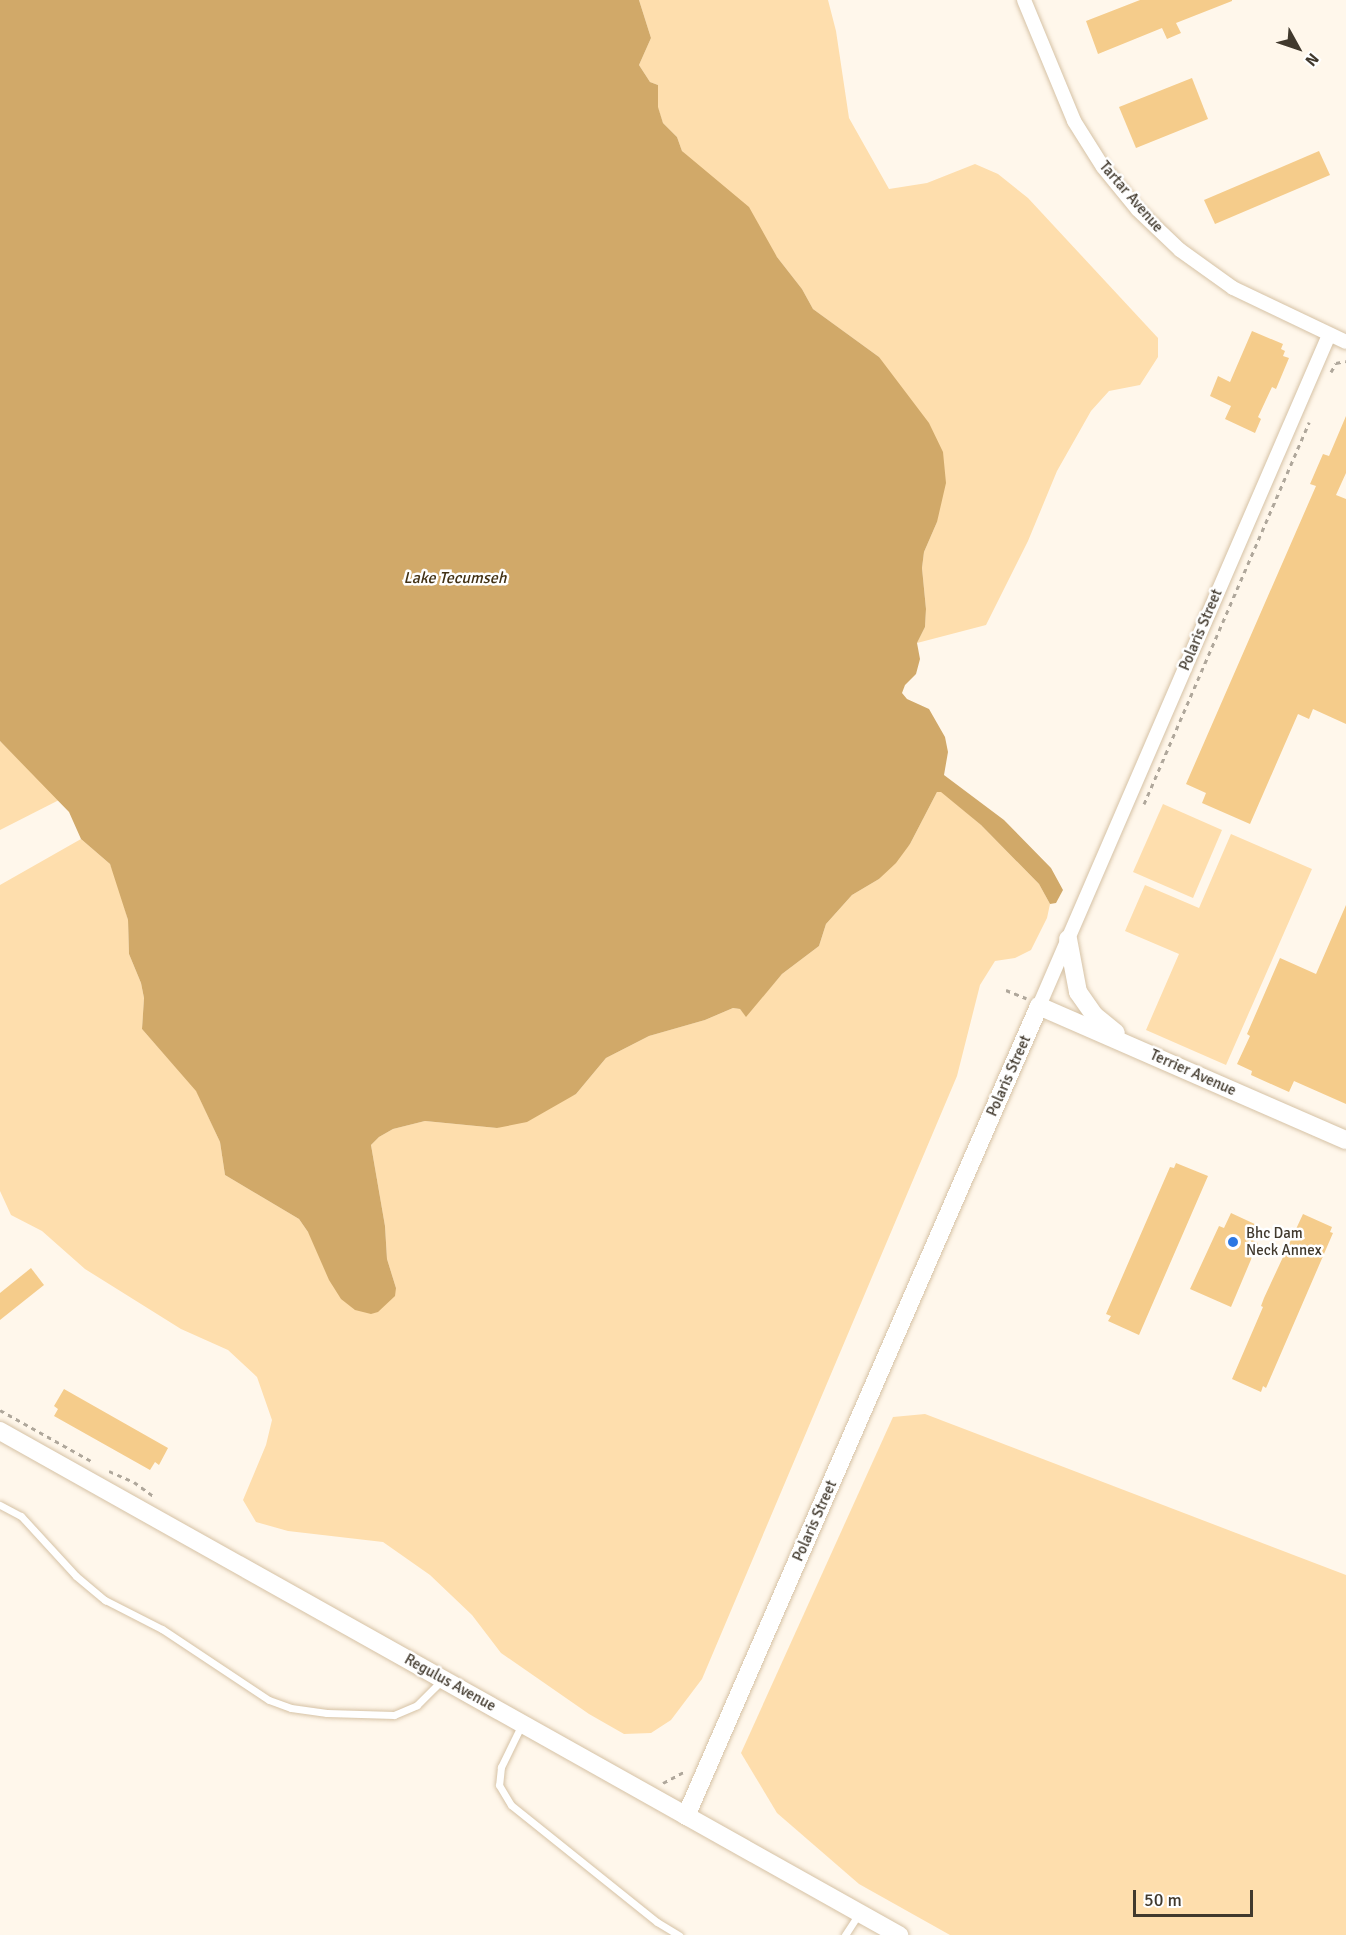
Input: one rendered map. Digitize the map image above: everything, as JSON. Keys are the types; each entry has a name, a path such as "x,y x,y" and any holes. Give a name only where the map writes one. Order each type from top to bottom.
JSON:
{"street":[{"name":"Tartar Avenue","path":"1024,0 1074,122 1103,167 1138,210 1180,250 1233,288 1346,342"},
{"name":"Polaris Street","path":"686,1816 1033,1002 1068,939 1329,335"},
{"path":"1068,939 1078,992 1094,1015 1131,1046"},
{"name":"Terrier Avenue","path":"1033,1002 1346,1140"},
{"name":"Regulus Avenue","path":"0,1431 899,1935"}],"lane":[{"path":"0,1505 21,1516 76,1576 105,1600 162,1629 269,1700 291,1708 327,1713 394,1715 417,1705 443,1679"},
{"path":"522,1723 501,1767 499,1785 511,1805 657,1922 679,1935"},
{"path":"845,1935 859,1912"}],"path":[{"path":"1327,380 1336,363 1346,361"},
{"path":"1139,813 1150,794 1313,413"},
{"path":"1006,990 1033,1002"},
{"path":"0,1410 62,1442 95,1464"},
{"path":"104,1469 134,1482 156,1498"},
{"path":"653,1782 663,1783 693,1767"}],"shaded area":[{"path":"639,0 828,0 836,31 849,118 889,189 927,183 975,164 998,174 1028,198 1158,338 1158,357 1140,385 1109,391 1091,411 1057,471 1028,541 986,625 917,643 925,627 926,609 922,568 924,552 937,522 879,357 813,309 802,289 777,257 682,151 677,137 663,123 658,108 658,85 650,82 639,65 651,38"},
{"path":"0,741 59,800 0,830"},
{"path":"941,791 981,825 1039,884 1050,904 1047,918 1031,950 1015,958 995,961 980,985 957,1076 702,1679 671,1720 651,1733 624,1734 589,1714 501,1653 472,1615 430,1575 383,1542 288,1531 256,1522 243,1500 266,1445 272,1420 257,1377 228,1350 181,1329 85,1269 42,1231 11,1215 0,1191 0,885 81,839 110,864 117,881 128,920 129,954 141,983 144,998 142,1029 196,1090 220,1142 225,1175 299,1219 308,1232 396,1288 387,1259 385,1226 371,1145 379,1137 393,1129 425,1121 497,1128 576,1094 606,1058 649,1036 705,1020 733,1008 740,1009 746,1016 782,974 819,946 826,924 852,895 879,879 910,844 937,792"},
{"path":"1163,804 1222,830 1193,898 1133,872"},
{"path":"1231,834 1312,869 1226,1065 1146,1030 1179,954 1125,931 1145,885 1199,908"},
{"path":"925,1414 1346,1575 1346,1935 950,1935 859,1884 777,1813 741,1753 893,1417"}],"water":[{"name":"Lake Tecumseh","path":"0,0 639,0 651,38 639,65 650,82 658,85 658,107 663,123 677,137 682,151 749,207 777,257 802,289 813,309 879,357 929,423 943,452 946,483 937,522 924,552 922,568 926,609 925,627 917,643 920,659 916,674 905,685 902,693 907,699 929,709 945,737 948,752 944,775 1004,820 1051,868 1063,890 1056,903 1050,904 1039,884 981,825 941,792 937,792 910,844 896,863 879,879 852,895 826,924 819,946 782,974 746,1017 740,1009 733,1008 705,1020 649,1036 606,1058 576,1094 527,1122 497,1128 425,1121 393,1129 379,1137 371,1145 385,1226 387,1259 396,1288 395,1296 378,1312 371,1314 355,1310 341,1299 329,1280 308,1232 299,1219 225,1175 220,1142 196,1091 142,1029 144,998 141,983 129,954 128,920 110,864 81,839 69,812 0,741"}],"building":[{"path":"1140,0 1232,1 1176,23 1181,33 1167,39 1162,28 1098,54 1086,21"},
{"path":"1192,78 1208,119 1136,148 1119,107"},
{"path":"1319,151 1330,175 1215,224 1204,200"},
{"path":"1252,331 1283,344 1281,349 1285,351 1283,356 1289,358 1276,389 1272,387 1258,417 1261,419 1255,433 1225,419 1231,406 1210,396 1218,376 1230,382"},
{"path":"1346,416 1346,473 1336,495 1346,499 1346,724 1313,709 1309,719 1298,714 1250,824 1202,803 1206,793 1186,784 1316,486 1310,484 1323,454 1329,456"},
{"path":"1346,905 1346,1104 1294,1081 1289,1092 1251,1075 1252,1071 1237,1064 1250,1036 1247,1034 1280,958 1316,974"},
{"path":"1176,1163 1208,1176 1139,1335 1108,1321 1111,1316 1106,1314 1170,1167 1174,1168"},
{"path":"1231,1213 1259,1226 1252,1240 1258,1243 1231,1307 1190,1289 1219,1226 1224,1228"},
{"path":"1303,1214 1332,1227 1330,1232 1333,1233 1266,1388 1263,1386 1261,1392 1232,1379 1263,1307 1261,1306 1264,1298"},
{"path":"31,1268 44,1285 0,1320 0,1293"},
{"path":"64,1389 168,1448 159,1465 155,1462 150,1470 54,1416 58,1409 54,1406"}],"place":[{"name":"Bhc Dam Neck Annex","path":"1233,1242"}]}
